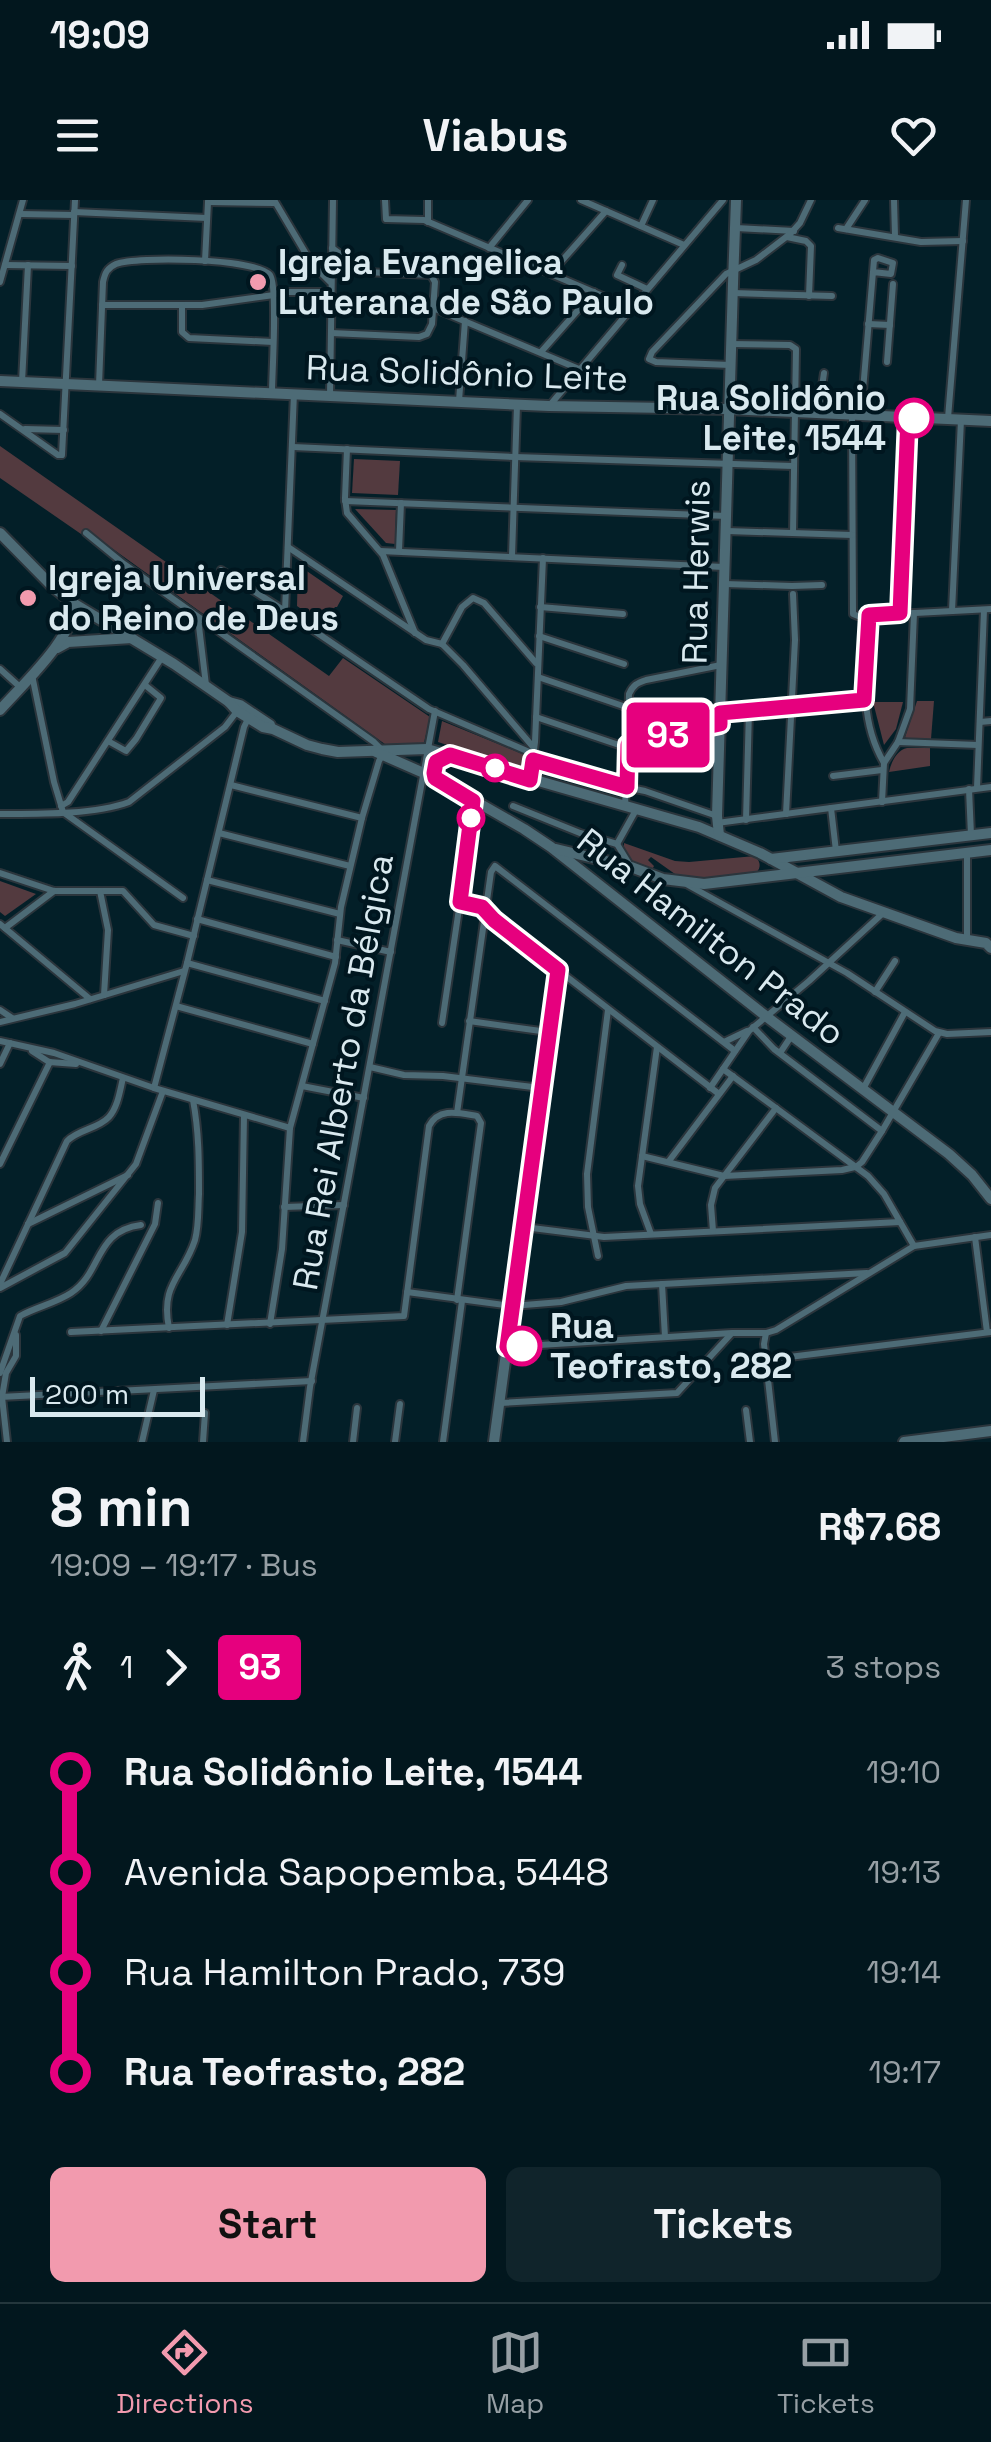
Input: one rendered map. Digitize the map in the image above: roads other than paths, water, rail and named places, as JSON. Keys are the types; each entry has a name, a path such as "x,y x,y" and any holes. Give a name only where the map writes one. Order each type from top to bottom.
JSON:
{"main road":[{"name":"Rua Herwis","path":"716,826 736,200"},
{"name":"Rua Solidônio Leite","path":"0,381 991,421"},
{"path":"0,533 52,586 114,634"},
{"path":"0,710 68,637 78,609"},
{"path":"68,637 114,634 132,638 264,727 307,745 322,749 427,749 631,808 716,826 840,898 966,941 989,944"},
{"name":"Rua Hamilton Prado","path":"382,751 550,847 964,1166 991,1199"},
{"path":"430,775 436,762 450,755"},
{"path":"473,801 460,902 485,910 558,970 494,1442"},
{"path":"765,856 991,833"},
{"path":"550,847 683,882 704,884 796,873"},
{"path":"808,876 991,850"},
{"path":"758,878 765,856"},
{"path":"904,1442 991,1432"}],"street":[{"path":"0,282 24,200"},
{"path":"0,414 62,456 75,200"},
{"path":"330,395 332,200"},
{"path":"385,200 386,219 428,222 631,308"},
{"path":"428,200 428,222"},
{"path":"490,248 528,200"},
{"path":"582,200 594,202 684,245"},
{"path":"641,226 653,200"},
{"path":"549,406 723,200"},
{"path":"730,365 648,359 726,274 756,260 790,234 800,223 810,200"},
{"path":"864,200 842,228 921,242 963,240"},
{"path":"894,200 895,236"},
{"path":"948,419 966,200"},
{"path":"205,260 208,201 274,202 312,264 331,283"},
{"path":"550,274 606,211"},
{"path":"20,214 207,218"},
{"path":"735,228 790,234 811,246 809,296"},
{"path":"331,333 419,337 430,330 435,282 433,276 365,272 332,248"},
{"path":"100,386 104,274 112,266 129,261 205,260 264,270 273,281 272,392"},
{"path":"5,264 72,266"},
{"path":"22,382 28,265"},
{"path":"622,265 616,275 647,289"},
{"path":"873,272 856,415 854,614 988,609 971,835"},
{"path":"887,362 893,284"},
{"path":"102,305 182,306 280,292 331,292"},
{"path":"541,352 594,292"},
{"path":"733,293 832,296"},
{"path":"182,306 182,332 189,338 272,342"},
{"path":"433,308 580,368"},
{"path":"459,401 465,321"},
{"path":"868,324 890,325"},
{"path":"731,344 794,346 793,533"},
{"path":"818,414 824,373"},
{"path":"285,611 294,393"},
{"path":"512,556 517,404"},
{"path":"900,613 908,418"},
{"path":"952,611 962,420"},
{"path":"22,429 64,430"},
{"path":"292,447 793,466"},
{"path":"347,450 347,512 380,551 415,633"},
{"path":"345,501 727,516"},
{"path":"400,551 401,502"},
{"path":"726,531 852,535"},
{"path":"86,534 382,751 350,866 336,956 290,1128 282,1249 270,1324"},
{"path":"288,547 426,640 442,644 534,754"},
{"path":"380,551 725,567"},
{"path":"530,780 543,558"},
{"path":"221,570 435,711 534,754 645,790 716,826 991,787"},
{"path":"725,584 822,584"},
{"path":"786,814 795,640 792,594"},
{"path":"442,644 468,601 478,599 538,665"},
{"path":"540,606 623,614"},
{"path":"833,776 883,766 898,742 912,702 914,613"},
{"path":"869,615 864,700 883,766 882,802"},
{"path":"198,617 206,687"},
{"path":"538,636 624,664"},
{"path":"62,809 162,657"},
{"path":"617,844 631,808 627,787 632,688 646,680 722,665"},
{"path":"0,669 20,687"},
{"path":"32,674 62,809 183,898"},
{"path":"538,677 629,708"},
{"path":"108,741 126,751 136,739 162,698 145,685"},
{"path":"981,689 991,688"},
{"path":"536,717 628,745 749,710 864,700"},
{"path":"225,727 235,706"},
{"path":"746,820 749,710"},
{"name":"Rua Rei Alberto da Bélgica","path":"302,1442 391,952 430,775 427,749 435,711"},
{"path":"0,814 119,806 225,727 250,715"},
{"path":"154,1088 250,715"},
{"path":"980,722 991,721"},
{"path":"898,742 978,745"},
{"path":"231,786 362,818"},
{"path":"512,806 617,844 632,867"},
{"path":"831,808 836,851"},
{"path":"219,832 350,866"},
{"path":"966,941 967,853"},
{"path":"457,1113 485,910 495,866 735,1051"},
{"path":"0,873 54,891 126,892 154,925 194,936"},
{"path":"207,880 340,914"},
{"path":"683,882 829,963 939,1033 991,1032"},
{"path":"54,891 2,926 90,999"},
{"path":"100,891 108,930 104,995"},
{"path":"442,1022 460,902"},
{"path":"724,1042 751,1029 882,914"},
{"path":"197,920 336,956"},
{"path":"336,940 391,952"},
{"path":"876,992 895,961"},
{"path":"0,1022 104,995 186,967 325,1001"},
{"path":"558,970 719,1094"},
{"path":"176,1006 314,1044"},
{"path":"0,1010 13,1019"},
{"path":"598,1256 588,1207 587,1174 608,1010"},
{"path":"863,1089 905,1012"},
{"path":"469,1021 548,1032"},
{"path":"710,1088 751,1029"},
{"path":"751,1029 882,1131"},
{"path":"642,1156 724,1176 856,1167 894,1112 939,1033"},
{"path":"780,1053 792,1036"},
{"path":"0,1041 54,1053 154,1088 290,1128"},
{"path":"0,1064 10,1043"},
{"path":"27,1047 50,1062 87,1065"},
{"path":"651,1234 638,1193 658,1047"},
{"path":"0,1164 50,1062"},
{"path":"370,1066 404,1076 462,1078 541,1088"},
{"path":"724,1068 877,1185 914,1246"},
{"path":"669,1161 733,1076"},
{"path":"0,1286 67,1141 106,1120 114,1109 123,1078"},
{"path":"301,1086 364,1098"},
{"path":"0,1286 63,1255 130,1175 164,1091"},
{"path":"169,1328 168,1294 190,1253 198,1225 200,1155 194,1100"},
{"path":"713,1231 710,1205 716,1188 776,1108"},
{"path":"71,1332 404,1316 429,1126 438,1114 478,1116 444,1442"},
{"path":"228,1325 242,1232 244,1115"},
{"path":"28,1224 130,1175"},
{"path":"100,1330 155,1224 158,1203"},
{"path":"284,1207 344,1205"},
{"path":"523,1227 595,1236 900,1222"},
{"path":"0,1373 20,1316 69,1295 111,1237 127,1227 141,1226"},
{"path":"507,1347 776,1330 914,1246 991,1235"},
{"path":"766,1360 989,1332 975,1237"},
{"path":"407,1292 512,1306 561,1302 614,1288 869,1272"},
{"path":"662,1284 665,1337"},
{"path":"766,1332 775,1442"},
{"path":"499,1402 677,1393 732,1333"},
{"path":"7,1442 1,1397 6,1373 16,1356 16,1334"},
{"path":"1,1397 312,1381"},
{"path":"142,1442 154,1389"},
{"path":"396,1442 400,1404"},
{"path":"353,1442 356,1408"},
{"path":"746,1410 750,1442"},
{"path":"202,1442 205,1413"}],"place":[{"name":"Igreja Evangelica Luterana de São Paulo","path":"258,282"},
{"name":"Rua Solidônio Leite, 1544","path":"914,418"},
{"name":"Igreja Universal do Reino de Deus","path":"28,598"},
{"name":"Rua Teofrasto, 282","path":"522,1346"}]}
